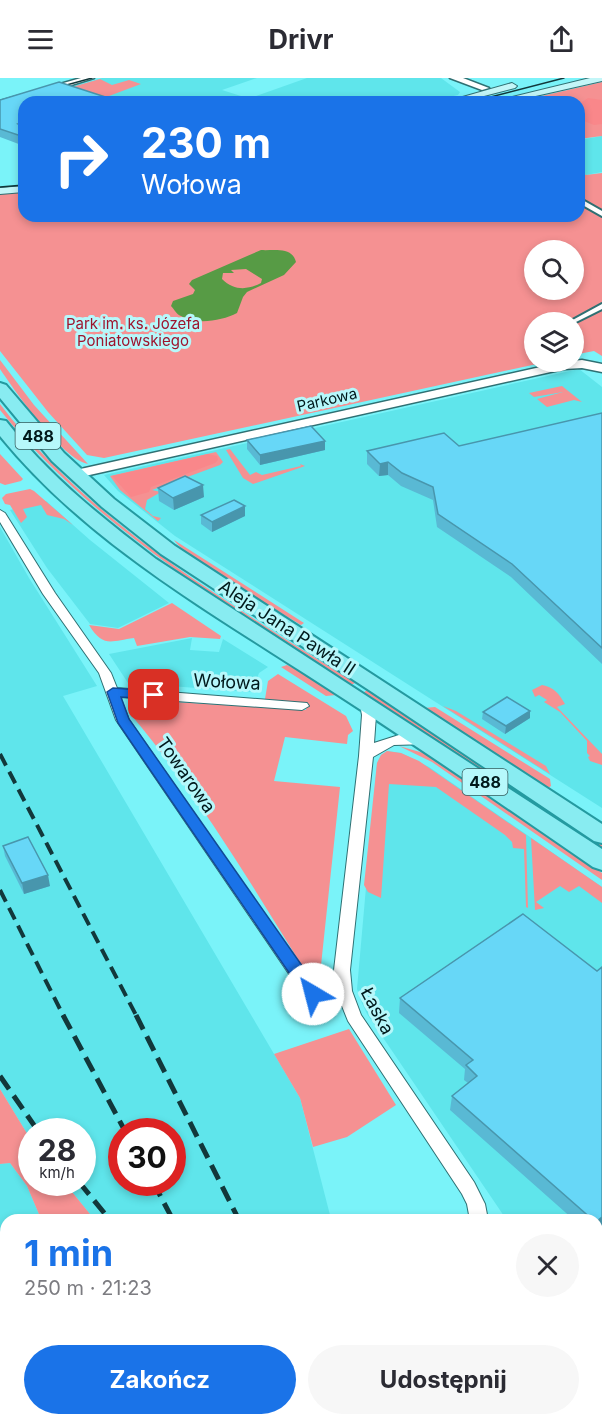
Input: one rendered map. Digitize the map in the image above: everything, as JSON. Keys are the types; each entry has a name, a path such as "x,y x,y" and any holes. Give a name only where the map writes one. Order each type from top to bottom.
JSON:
{"main road":[{"path":"464,96 509,78"},
{"path":"507,96 579,78"},
{"path":"522,96 602,78"},
{"path":"474,96 523,84"},
{"path":"0,181 18,180"},
{"path":"0,191 18,190"},
{"name":"Aleja Jana Pawła II","path":"2,389 38,435 76,474 130,521 196,569 380,687 602,835"},
{"name":"Aleja Jana Pawła II","path":"0,425 56,486 140,557 269,644 367,704 602,861"}],"street":[{"path":"28,96 90,78"},
{"path":"456,79 474,78"},
{"path":"456,79 485,88"},
{"path":"0,104 18,99"},
{"path":"585,204 602,214"},
{"path":"584,316 602,306"},
{"name":"Parkowa","path":"76,474 564,365 587,364 602,368"},
{"name":"Towarowa","path":"0,513 49,594 105,673 123,720 308,989 322,999 346,1000"},
{"name":"Wołowa","path":"113,692 302,706"},
{"name":"Łaska","path":"367,704 369,715 366,756 342,970 346,1000 354,1017 468,1188 478,1214"},
{"path":"366,756 375,747 392,740 424,742"}],"shaded area":[{"path":"102,78 257,78 222,90 241,96 77,96 59,90"},
{"path":"307,78 441,78 460,92 454,96 256,96"},
{"path":"588,98 602,100 602,124 594,125 585,121 585,100"},
{"path":"602,136 602,172 585,174 585,139"},
{"path":"261,250 286,251 294,257 296,262 284,275 247,292 237,313 217,320 187,319 171,306 173,301 193,294 195,290 189,284 192,280","holes":["246,269 262,279 261,283 246,288 231,286 222,279 223,273 234,273 231,270"]},
{"path":"566,372 583,372 602,387 602,808 175,536 118,491 104,475"},
{"path":"208,454 217,456 218,460 151,487 149,492 131,497 112,476"},
{"path":"46,501 90,540 169,603 118,628 90,624 47,568 10,510"},
{"path":"0,527 29,578 97,686 63,696 300,1098 330,1214 90,1214 75,1196 96,1196 96,1118 18,1119 0,1089"},
{"path":"192,638 190,650 219,652 223,639 268,667 259,673 252,692 128,683 109,654"},
{"path":"387,751 401,753 429,767 602,887 602,1214 503,1214 367,1014 357,989 377,763 381,755"},
{"path":"10,1163 18,1174 18,1196 31,1196 39,1214 0,1214 0,1164"}],"green space":[{"path":"100,79 112,85 129,80 141,84 109,96 88,96 62,90"},
{"path":"602,82 602,136 585,138 585,96 542,96"},
{"name":"Park im. ks. Józefa Poniatowskiego","path":"602,173 602,356 594,351 584,353 584,312 524,312 524,367 104,458 87,455 48,412 0,351 0,194 18,192 18,222 585,222 585,174"},
{"path":"0,360 34,405 88,464 65,450 40,423 0,369"},
{"path":"562,386 582,402 574,400 547,407 537,399 563,392 534,397 529,393"},
{"path":"0,404 37,448 77,488 120,525 212,591 355,683 351,685 210,594 120,528 37,452 0,410"},
{"path":"230,449 250,475 256,472 262,475 301,466 300,464 305,466 253,484 243,478 226,450"},
{"path":"216,452 223,462 220,465 152,490 161,492 147,500 145,509 153,516 161,518 158,521 120,490 110,476"},
{"path":"0,454 23,479 21,481 5,485 0,483"},
{"path":"30,489 73,525 64,519 47,515 41,505 23,509 27,517 21,523 10,505 5,504 2,498 6,494"},
{"path":"174,540 304,623 301,625 233,583 181,548"},
{"path":"172,603 221,636 220,639 190,637 137,646 134,638 103,640 89,625 119,629"},
{"path":"287,665 336,695 326,696 281,667"},
{"path":"278,674 346,716 353,731 348,735 347,744 285,737 274,781 340,787 319,984 309,977 203,810 132,716 135,702 142,700 306,710 307,703 265,699 268,681"},
{"path":"542,685 553,689 561,697 565,704 557,707 602,754 602,765 590,761 587,741 560,712 544,702 547,700 539,695 535,697 532,690"},
{"path":"367,690 602,845 602,850 363,693"},
{"path":"443,706 456,711 546,766 550,774"},
{"path":"435,707 550,779 551,786 548,788 424,708"},
{"path":"399,746 427,754 602,873 602,880 432,762"},
{"path":"387,751 401,753 419,761 526,835 528,908 526,907 524,849 513,848 512,842 505,835 436,787 389,784 381,898 368,892 364,885 377,763 381,755"},
{"path":"531,838 602,887 602,903 579,886 569,892 560,886 536,902 544,908 535,910"},
{"path":"349,1029 396,1105 347,1137 313,1147 300,1098 274,1054"},
{"path":"0,1089 18,1119 18,1174 10,1163 0,1164"},
{"path":"31,1196 75,1196 90,1214 39,1214"}],"building":[{"path":"59,82 102,96 18,96 18,135 0,129 0,100"},
{"path":"602,413 602,648 512,564 438,514 433,487 402,473 388,462 380,464 367,451 444,433 459,446"},
{"path":"311,426 325,441 260,455 247,440"},
{"path":"185,476 203,485 173,498 158,488"},
{"path":"234,500 245,506 212,522 201,515"},
{"path":"507,697 530,711 506,726 483,712"},
{"path":"28,837 48,875 22,883 3,846"},
{"path":"523,914 597,971 602,967 602,1214 586,1214 452,1096 477,1076 466,1065 473,1060 400,998"}],"tram line":[{"path":"52,89 92,78"},
{"path":"494,96 564,78"},
{"path":"0,187 18,186"}],"railway":[{"path":"0,754 137,1017"},
{"path":"0,890 64,1017"},
{"path":"63,1015 118,1118"},
{"path":"136,1015 236,1214"},
{"path":"0,1076 29,1118"},
{"path":"90,1196 105,1214"},
{"path":"160,1196 170,1214"}],"route":[{"path":"154,695 113,692 123,720 313,994"}]}
